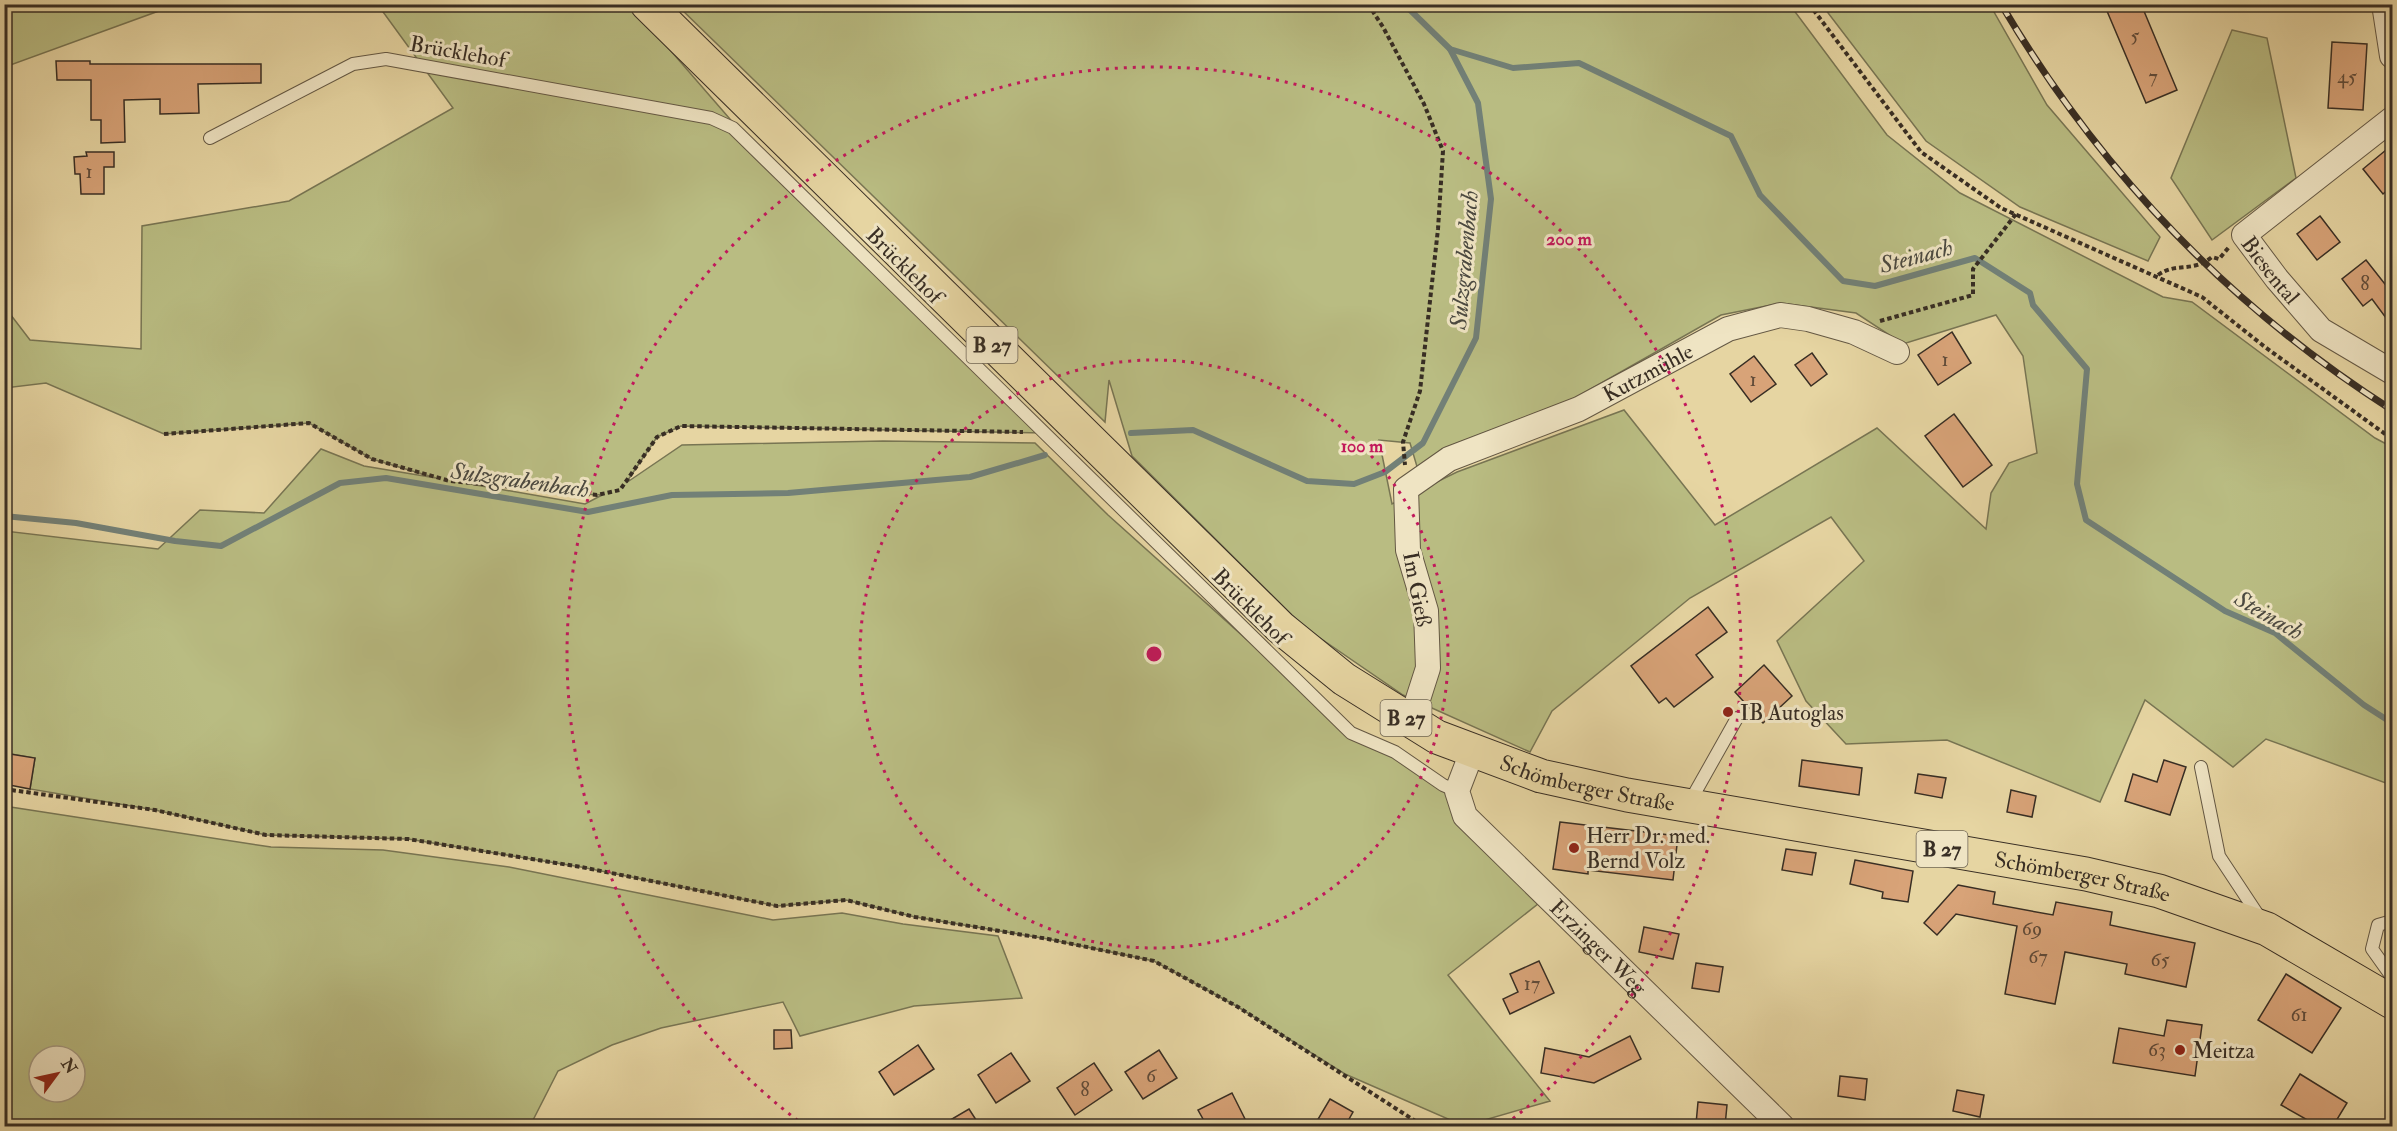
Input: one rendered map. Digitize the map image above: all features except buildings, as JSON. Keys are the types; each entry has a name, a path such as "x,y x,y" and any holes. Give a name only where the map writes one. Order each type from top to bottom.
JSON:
{"main road":[{"name":"Schömberger Straße","path":"647,4 1213,564 1280,627 1344,679 1437,736 1472,752 1540,776 1688,806 2086,874 2159,891 2267,929 2392,1002"}],"street":[{"path":"2384,4 2392,56"},
{"name":"Biesental","path":"2392,119 2244,235 2277,279 2321,330 2392,372"},
{"name":"Kutzmühle","path":"1406,489 1449,459 1579,409 1728,329 1780,315 1808,319 1848,330 1897,352"},
{"name":"Im Gieß","path":"1406,489 1408,550 1426,611 1428,668 1411,721"},
{"path":"1457,791 1472,752"},
{"name":"Erzinger Weg","path":"1457,791 1465,816 1782,1126"}],"lane":[{"name":"Brücklehof","path":"210,138 353,64 386,59 711,118 733,128 749,141 1351,733 1395,752 1443,785 1457,791"},
{"path":"1688,806 1737,718"},
{"path":"2201,767 2219,856 2267,929"},
{"path":"2392,921 2378,925 2372,949 2392,977"}],"path":[{"path":"1368,4 1383,27 1424,104 1443,151 1438,229 1420,391 1403,442"},
{"path":"1809,4 1921,152 2001,208 2202,297 2265,347 2392,439"},
{"path":"1848,330 1973,295 1973,269 2016,214"},
{"path":"2157,276 2166,269 2197,267 2212,257 2218,259 2244,235"},
{"path":"164,434 309,423 372,459 450,481 597,495 620,490 657,437 681,426 1045,433"},
{"path":"4,789 155,810 267,835 408,839 581,867 777,906 846,900 915,917 1048,939 1154,961 1238,1007 1423,1126"}],"green space":[{"path":"5,4 170,4 170,5 5,67"},
{"path":"378,5 627,5 651,28 749,141 1045,433 681,426 657,437 626,483 682,445 883,441 1035,443 1108,515 1351,733 1457,791 1548,896 1448,975 1550,1101 1464,1126 1345,1074 1238,1007 1154,961 1048,939 915,917 846,900 777,906 581,867 408,839 266,835 155,810 30,789 35,758 5,753 5,531 158,549 200,510 264,513 321,449 364,466 436,478 372,459 309,423 164,434 46,383 5,388 4,306 30,340 141,349 142,226 289,201 453,108","holes":["470,484 604,494 585,504"]},
{"path":"677,5 1790,5 1887,135 1960,193 2163,297 2192,302 2375,438 2392,447 2392,803 2386,783 2266,739 2233,767 2145,700 2100,802 1947,740 1846,744 1806,701 1777,641 1864,561 1831,517 1690,598 1552,711 1530,752 1403,695 1304,627 1132,456 1109,380 1105,422","holes":["1781,303 1856,313 1903,344 1996,315 2023,356 2037,453 2009,463 1991,493 1986,529 1877,428 1715,525 1624,410 1457,472 1392,504 1379,440 1410,443 1418,470 1442,449 1575,398 1721,315"]},
{"path":"1822,5 1990,5 2047,105 2160,237 2148,261 2020,207 1926,141"},
{"path":"2232,30 2267,38 2296,178 2212,240 2171,178"},
{"path":"4,806 271,847 383,850 509,867 773,920 842,913 903,924 998,936 1022,998 914,1006 800,1036 783,1002 661,1028 612,1045 558,1071 530,1126 5,1126"}],"waterway":[{"name":"Steinach","path":"1404,4 1450,49 1513,68 1579,63 1731,136 1760,195 1843,281 1875,286 1975,258 2030,293 2033,305 2087,369 2077,484 2086,520 2225,611 2275,633 2364,705 2392,723"},
{"name":"Sulzgrabenbach","path":"1131,433 1193,430 1307,481 1354,484 1385,472 1423,443 1476,338 1491,199 1478,103 1450,49"},
{"name":"Sulzgrabenbach","path":"4,516 76,523 175,541 221,546 340,483 386,478 588,512 672,495 788,493 970,477 1045,455"}],"railway":[{"path":"2001,4 2039,65 2081,123 2172,231 2276,326 2333,370 2392,410"}],"place":[{"name":"IB Autoglas","path":"1728,712"},
{"name":"Herr Dr. med. Bernd Volz","path":"1574,848"},
{"name":"Meitza","path":"2180,1050"}]}
